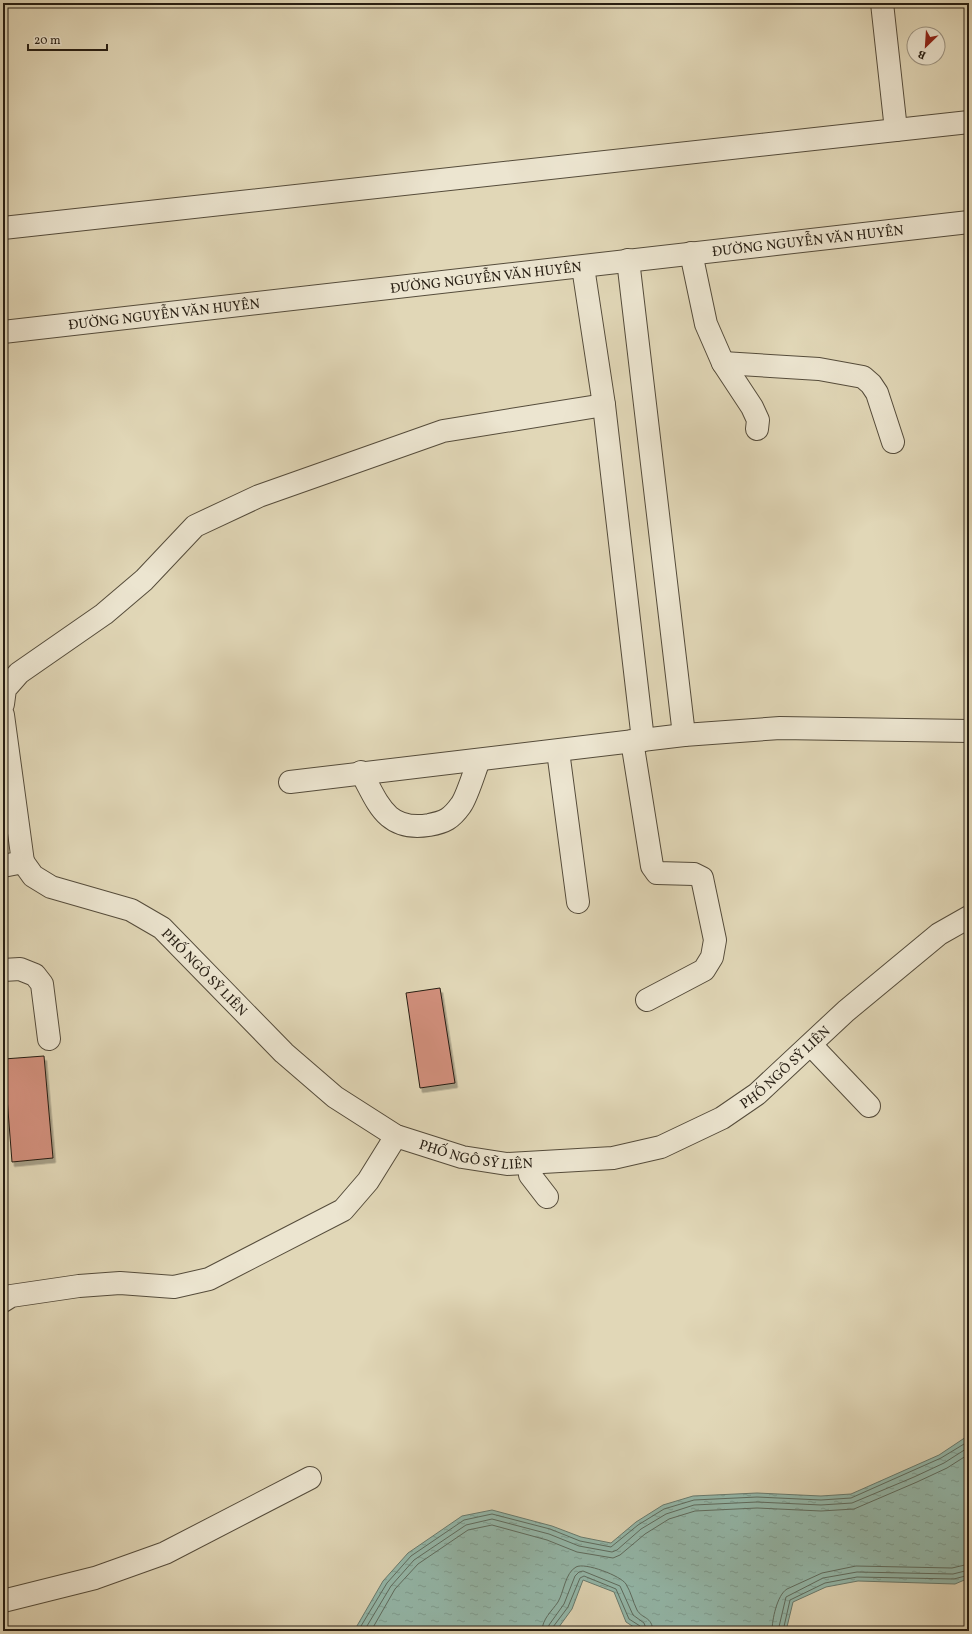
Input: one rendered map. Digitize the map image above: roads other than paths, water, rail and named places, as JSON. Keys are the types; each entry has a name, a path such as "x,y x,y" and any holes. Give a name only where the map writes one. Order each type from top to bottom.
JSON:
{"street":[{"path":"882,3 896,130"},
{"path":"3,228 969,122"},
{"name":"ĐƯỜNG NGUYỄN VĂN HUYÊN","path":"3,332 969,222"},
{"path":"691,253 706,324 723,363 752,407 758,420 757,429"},
{"path":"628,260 684,735"},
{"path":"583,267 604,405 652,866 657,872 694,874 702,878 715,940 712,956 704,970 646,1000"},
{"path":"723,363 819,369 863,377 871,384 876,394 893,442"},
{"path":"3,704 5,689 19,673 104,614 144,580 195,526 259,496 443,431 604,405"},
{"path":"3,715 13,864"},
{"path":"290,782 361,772 558,751 684,735 780,728 969,731"},
{"path":"558,751 578,902"},
{"path":"361,772 382,809 397,823 420,826 446,822 462,805 479,760"},
{"name":"PHỐ NGÔ SỸ LIÊN","path":"13,864 51,887 131,910 162,928 284,1053 335,1097 396,1136 462,1157 507,1164 613,1158 661,1147 722,1118 757,1094 846,1011 939,934 969,917"},
{"path":"3,970 20,969 35,975 42,984 50,1039"},
{"path":"811,1044 868,1106"},
{"path":"3,1301 11,1296 79,1286 120,1283 174,1287 209,1279 343,1210 368,1181 396,1136"},
{"path":"529,1163 530,1175 547,1197"},
{"path":"3,1601 95,1578 165,1553 310,1478"}],"water":[{"path":"969,1435 969,1578 955,1584 858,1581 826,1587 793,1602 786,1631 640,1631 626,1622 614,1592 583,1580 572,1609 556,1631 354,1631 383,1581 408,1553 462,1516 492,1510 552,1526 581,1537 611,1543 636,1522 663,1505 693,1496 757,1493 821,1496 851,1494 939,1455"}]}
